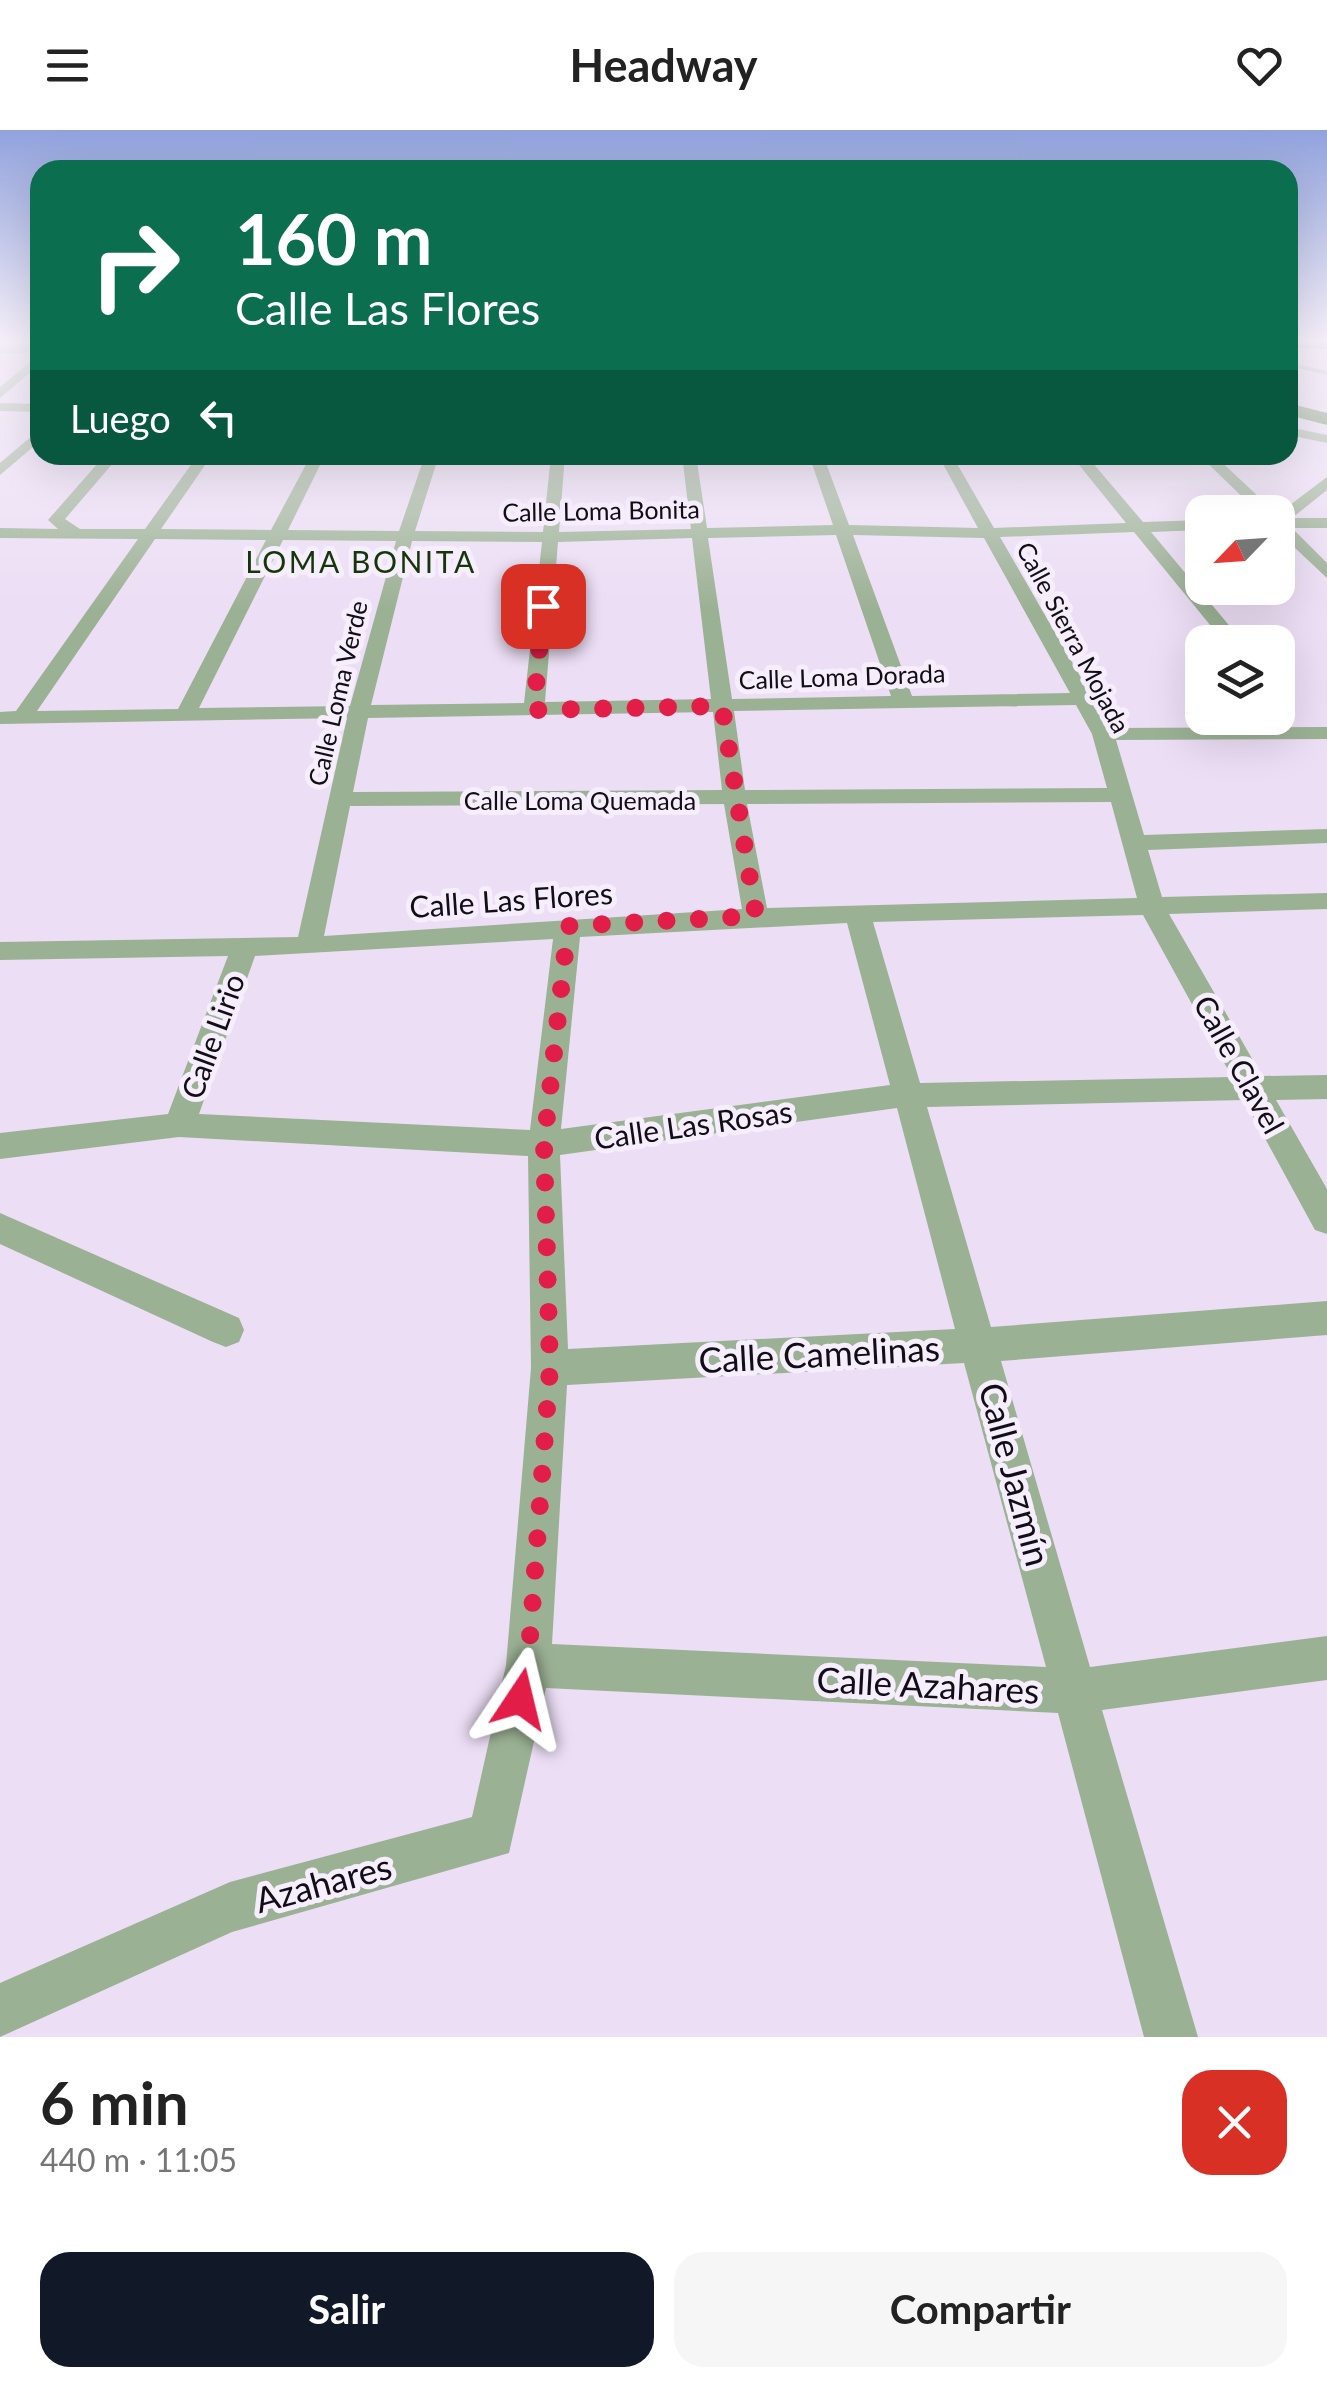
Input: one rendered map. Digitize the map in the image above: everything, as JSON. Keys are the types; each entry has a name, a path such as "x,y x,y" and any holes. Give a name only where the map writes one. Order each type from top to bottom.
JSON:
{"street":[{"path":"1298,432 1327,439"},
{"path":"0,471 30,442"},
{"path":"78,535 56,520 104,465"},
{"path":"10,719 198,465"},
{"path":"184,717 313,465"},
{"name":"Calle Loma Verde","path":"309,946 357,714 404,535 428,465"},
{"path":"534,710 557,465"},
{"path":"691,465 735,800 756,916"},
{"path":"819,465 903,700"},
{"name":"Calle Sierra Mojada","path":"951,465 1102,734 1152,909"},
{"path":"1086,465 1219,625"},
{"path":"1217,465 1248,495"},
{"path":"1295,509 1327,482"},
{"path":"1295,523 1327,523"},
{"name":"Calle Loma Bonita","path":"0,533 549,537 1185,526"},
{"path":"1295,540 1327,573"},
{"name":"Calle Loma Dorada","path":"10,719 1081,699"},
{"path":"1102,734 1327,733"},
{"name":"Calle Loma Quemada","path":"340,799 735,800 1120,795"},
{"path":"1134,843 1327,836"},
{"name":"Calle Las Flores","path":"0,951 309,946 568,926 856,912 1152,909 1327,901"},
{"name":"Calle Clavel","path":"1152,909 1327,1220"},
{"name":"Calle Jazmín","path":"856,912 1171,2037"},
{"path":"528,1664 550,1368 544,1144 568,926"},
{"name":"Calle Lirio","path":"180,1125 245,947"},
{"name":"Calle Las Rosas","path":"0,1146 180,1125 544,1144 908,1095 1327,1088"},
{"path":"0,1228 226,1330"},
{"name":"Calle Camelinas","path":"550,1368 980,1345 1327,1318"},
{"name":"Calle Azahares","path":"528,1664 1076,1691 1327,1658"},
{"name":"Azahares","path":"0,2012 55,1982 230,1907 492,1836 528,1664"}],"district":[{"name":"LOMA BONITA","path":"361,561"}],"route":[{"path":"520,1699 528,1664 550,1368 544,1144 568,926 756,916 722,706 534,710 543,606"}]}
